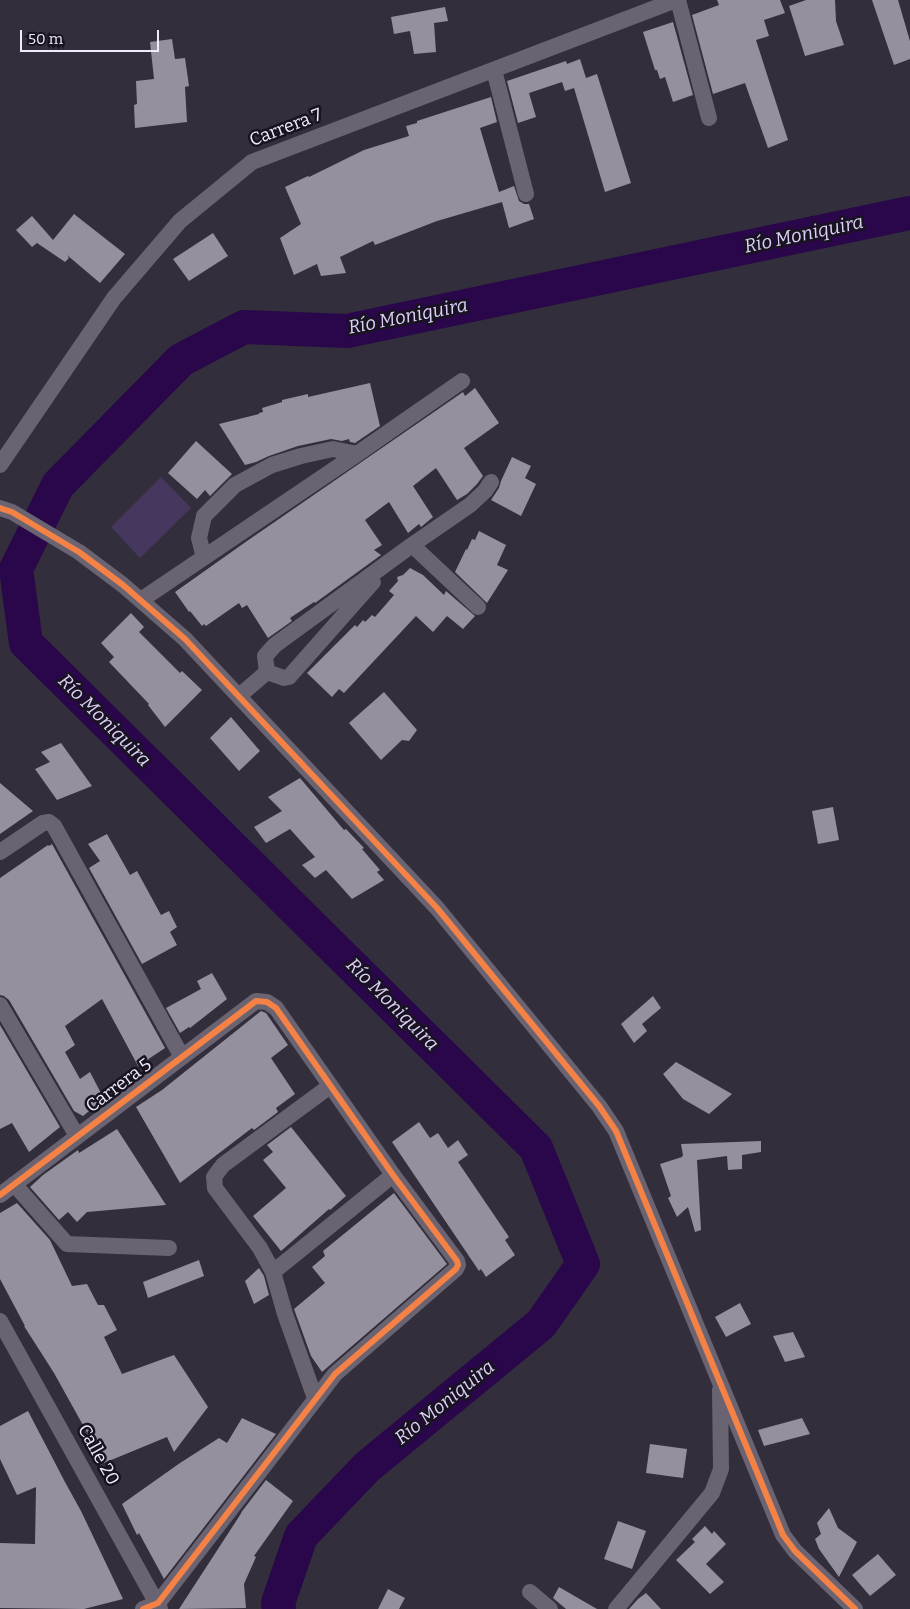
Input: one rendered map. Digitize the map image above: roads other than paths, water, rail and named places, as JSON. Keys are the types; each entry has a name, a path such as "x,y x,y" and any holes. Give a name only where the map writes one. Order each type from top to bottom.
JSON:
{"street":[{"name":"Carrera 7","path":"0,465 114,298 180,221 252,162 494,70 648,5 677,0"},
{"path":"677,0 709,118"},
{"path":"494,70 526,194"},
{"path":"141,600 462,381"},
{"path":"204,558 199,538 204,516 235,485 272,465 301,456 333,449 357,454"},
{"path":"267,672 265,656 275,645 470,505 485,491 491,482"},
{"path":"6,510 80,552 141,600 185,639 437,908 599,1106 616,1131 783,1535 796,1551 856,1609"},
{"path":"412,545 478,607"},
{"path":"267,672 284,678 289,677 392,561"},
{"path":"239,696 267,672"},
{"path":"0,852 43,823 49,822 54,826 182,1057"},
{"name":"Carrera 5","path":"0,1195 256,1001 267,1002 276,1008 330,1086"},
{"path":"0,1006 78,1136"},
{"path":"153,1607 335,1374 458,1266 457,1261 330,1086 223,1165 214,1177 215,1188 260,1248 273,1272 285,1314 315,1398"},
{"path":"273,1272 393,1175"},
{"path":"14,1184 67,1244 169,1248"},
{"name":"Calle 20","path":"0,1321 153,1607"},
{"path":"616,1609 712,1493 721,1469 720,1382"},
{"path":"530,1592 550,1609"}],"waterway":[{"name":"Río Moniquira","path":"279,1609 278,1603 301,1536 367,1467 541,1324 583,1264 536,1148 26,643 16,569 58,485 181,360 244,327 347,331 910,213"}]}
